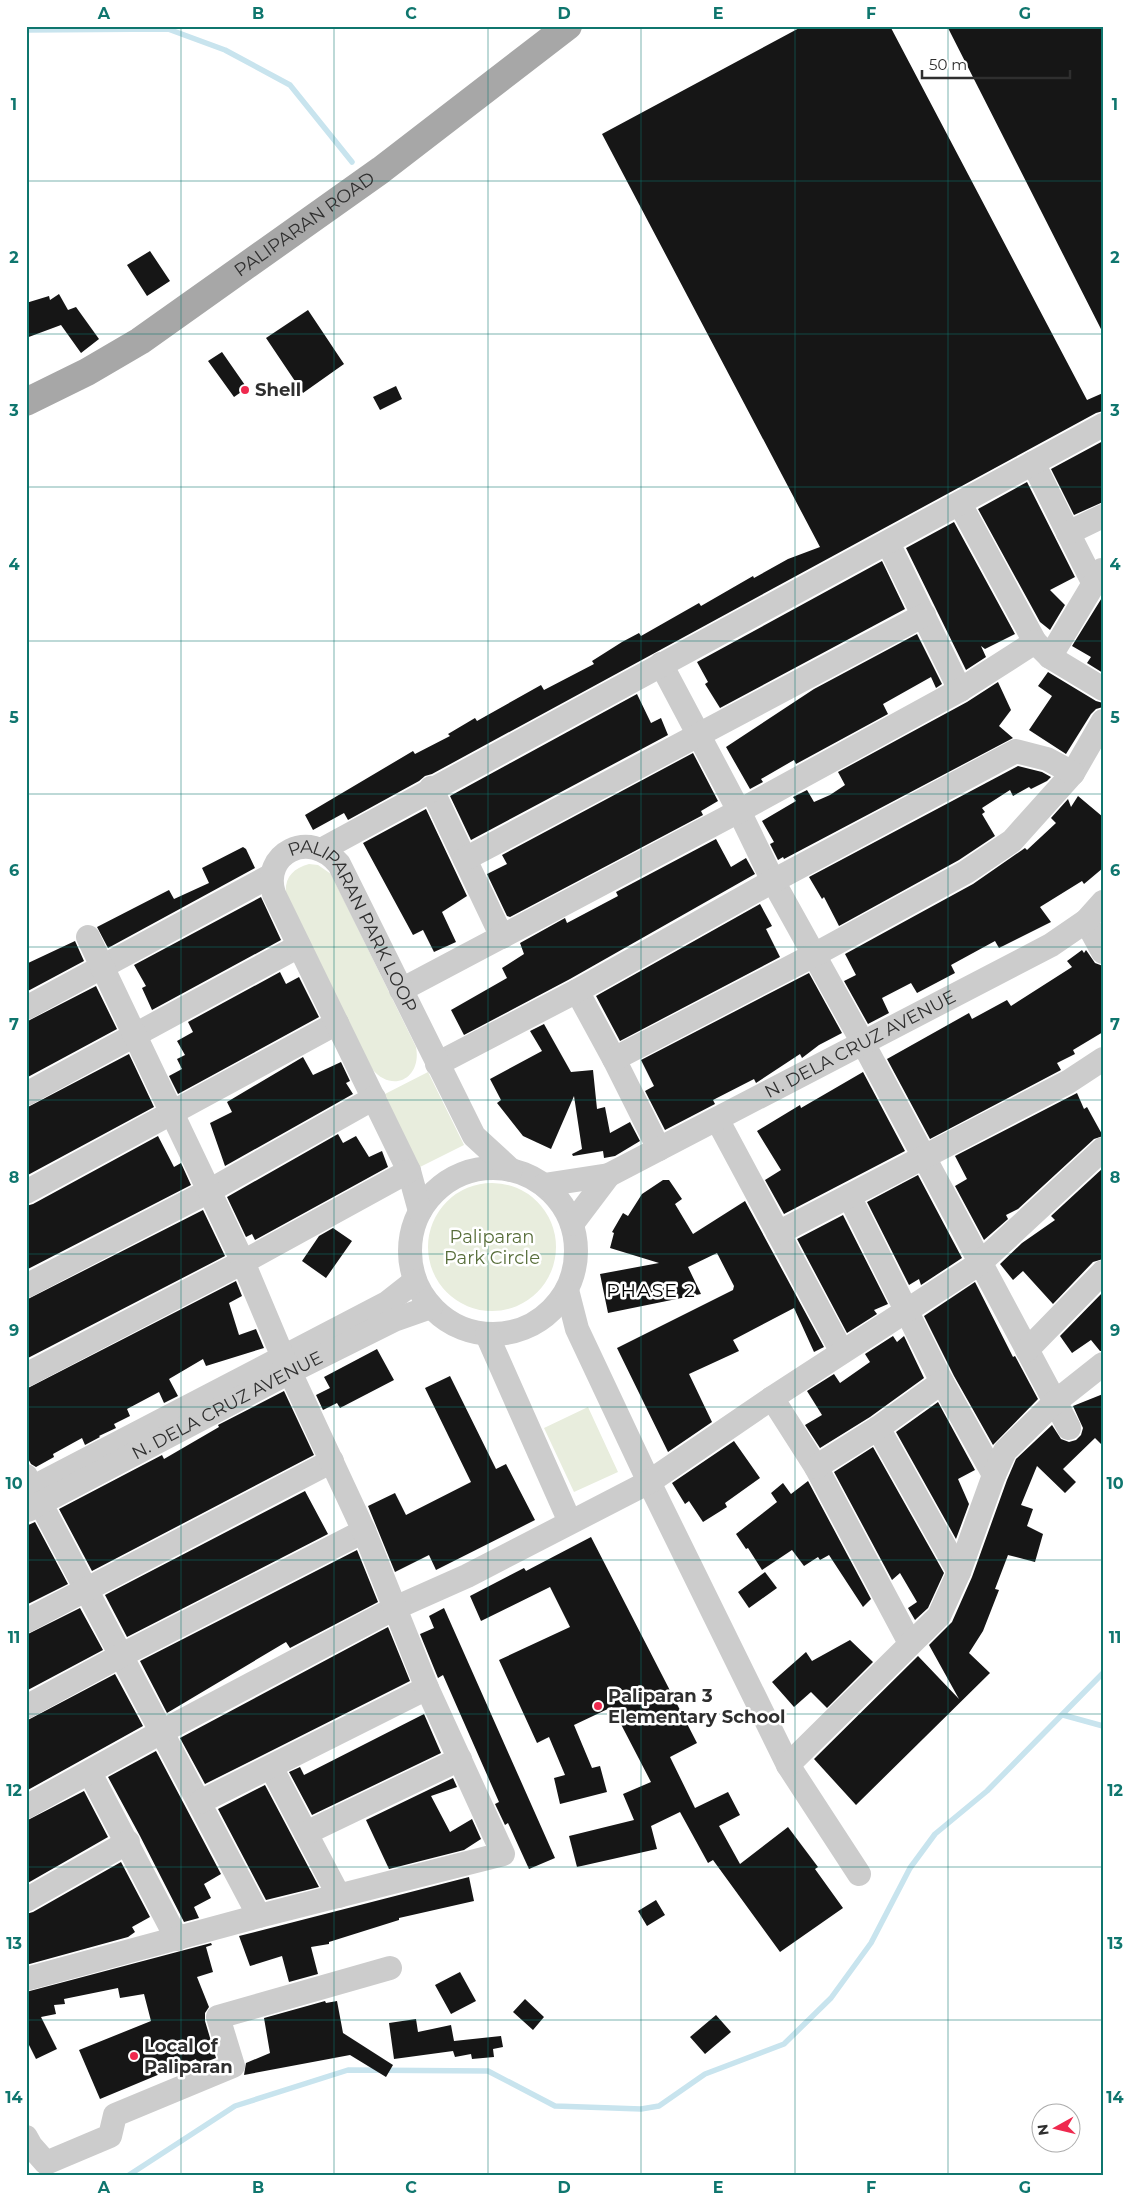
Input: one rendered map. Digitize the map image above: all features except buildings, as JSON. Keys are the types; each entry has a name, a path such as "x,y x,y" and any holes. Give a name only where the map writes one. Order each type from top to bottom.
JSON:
{"main road":[{"name":"PALIPARAN ROAD","path":"26,402 87,372 140,342 380,170 568,26"}],"street":[{"path":"322,849 431,788 888,543 1103,425"},
{"path":"401,990 740,811 960,690 1042,650 1098,576 1068,533 1033,463"},
{"path":"960,504 1042,650 1103,689"},
{"path":"1068,533 1103,516"},
{"path":"888,543 960,690"},
{"path":"465,859 924,615"},
{"path":"661,664 740,811 773,881 863,1043 1069,1428"},
{"path":"614,1059 814,955 966,872 1012,841 1073,774 1103,721"},
{"path":"437,1064 1016,751 1048,759 1073,774"},
{"path":"431,788 502,937"},
{"name":"PALIPARAN PARK LOOP","path":"420,1211 409,1171 274,894 272,875 282,856 291,850 302,846 313,846 332,855 339,864 474,1136 512,1170"},
{"path":"26,1008 272,875"},
{"name":"N. DELA CRUZ AVENUE","path":"544,1185 609,1175 1051,945 1086,920 1103,902"},
{"path":"1086,920 1103,952"},
{"path":"26,1979 259,1916 503,1854 427,1688 364,1531 287,1365 243,1262 88,937"},
{"path":"26,1094 299,946"},
{"path":"577,990 659,1149"},
{"path":"26,1192 174,1114 337,1023"},
{"path":"778,1233 1068,1082 1103,1058"},
{"path":"26,1286 209,1190 374,1098"},
{"path":"717,1119 842,1352"},
{"path":"26,1807 90,1773 162,1731 395,1608 467,1576 649,1482 906,1309 980,1263 1103,1149"},
{"path":"476,1169 512,1170 529,1176 544,1185 561,1202 572,1224 576,1246 575,1269 567,1290 556,1306 525,1329 506,1334 486,1335 466,1331 447,1321 431,1307 415,1282 410,1264 413,1227 420,1211 431,1196 444,1184 459,1175 476,1169"},
{"path":"26,1375 243,1262 409,1171"},
{"name":"N. DELA CRUZ AVENUE","path":"572,1224 609,1175"},
{"path":"849,1196 942,1382 994,1475"},
{"path":"1027,1350 1103,1272"},
{"name":"N. DELA CRUZ AVENUE","path":"287,1365 387,1304 415,1282"},
{"path":"567,1290 577,1329 649,1482 788,1766 859,1874"},
{"name":"N. DELA CRUZ AVENUE","path":"30,1494 287,1365 394,1320 431,1307"},
{"path":"486,1335 570,1522"},
{"path":"788,1766 939,1616 959,1572 994,1475 1006,1451 1055,1402 1103,1364"},
{"path":"816,1467 878,1428 942,1382"},
{"path":"772,1398 816,1467 910,1643"},
{"path":"878,1428 959,1572"},
{"path":"26,1621 332,1461"},
{"path":"30,1494 86,1588 259,1916"},
{"path":"26,1707 122,1655 364,1531"},
{"path":"200,1802 427,1688"},
{"path":"306,1833 460,1760"},
{"path":"271,1766 339,1896"},
{"path":"90,1773 128,1842 177,1939"},
{"path":"26,1900 128,1842"},
{"path":"28,2144 46,2163 110,2136 115,2115 233,2066 218,2017 390,1968"}],"green space":[{"path":"309,864 318,865 331,874 416,1047 417,1058 415,1067 404,1079 397,1081 389,1080 380,1077 372,1069 286,896 286,884 290,875"},
{"path":"428,1072 464,1145 420,1167 383,1095"},
{"name":"Paliparan Park Circle","path":"492,1183 516,1188 528,1194 537,1202 545,1211 551,1223 556,1247 551,1271 545,1283 537,1292 528,1300 516,1306 492,1311 468,1306 456,1300 447,1292 439,1283 433,1271 428,1247 433,1223 439,1211 447,1202 456,1194 468,1188"},
{"path":"588,1407 618,1472 574,1492 544,1428"}],"waterway":[{"path":"26,30 168,29 225,50 290,85 352,162"},
{"path":"129,2175 235,2106 348,2070 488,2071 555,2106 641,2109 659,2106 705,2074 784,2044 831,1998 871,1943 910,1868 935,1834 987,1791 1103,1673"},
{"path":"1063,1715 1103,1726"}],"place":[{"name":"Shell","path":"245,390"},
{"name":"Paliparan 3 Elementary School","path":"598,1706"},
{"name":"Local of Paliparan","path":"134,2056"}],"district":[{"name":"PHASE 2","path":"651,1290"}]}
